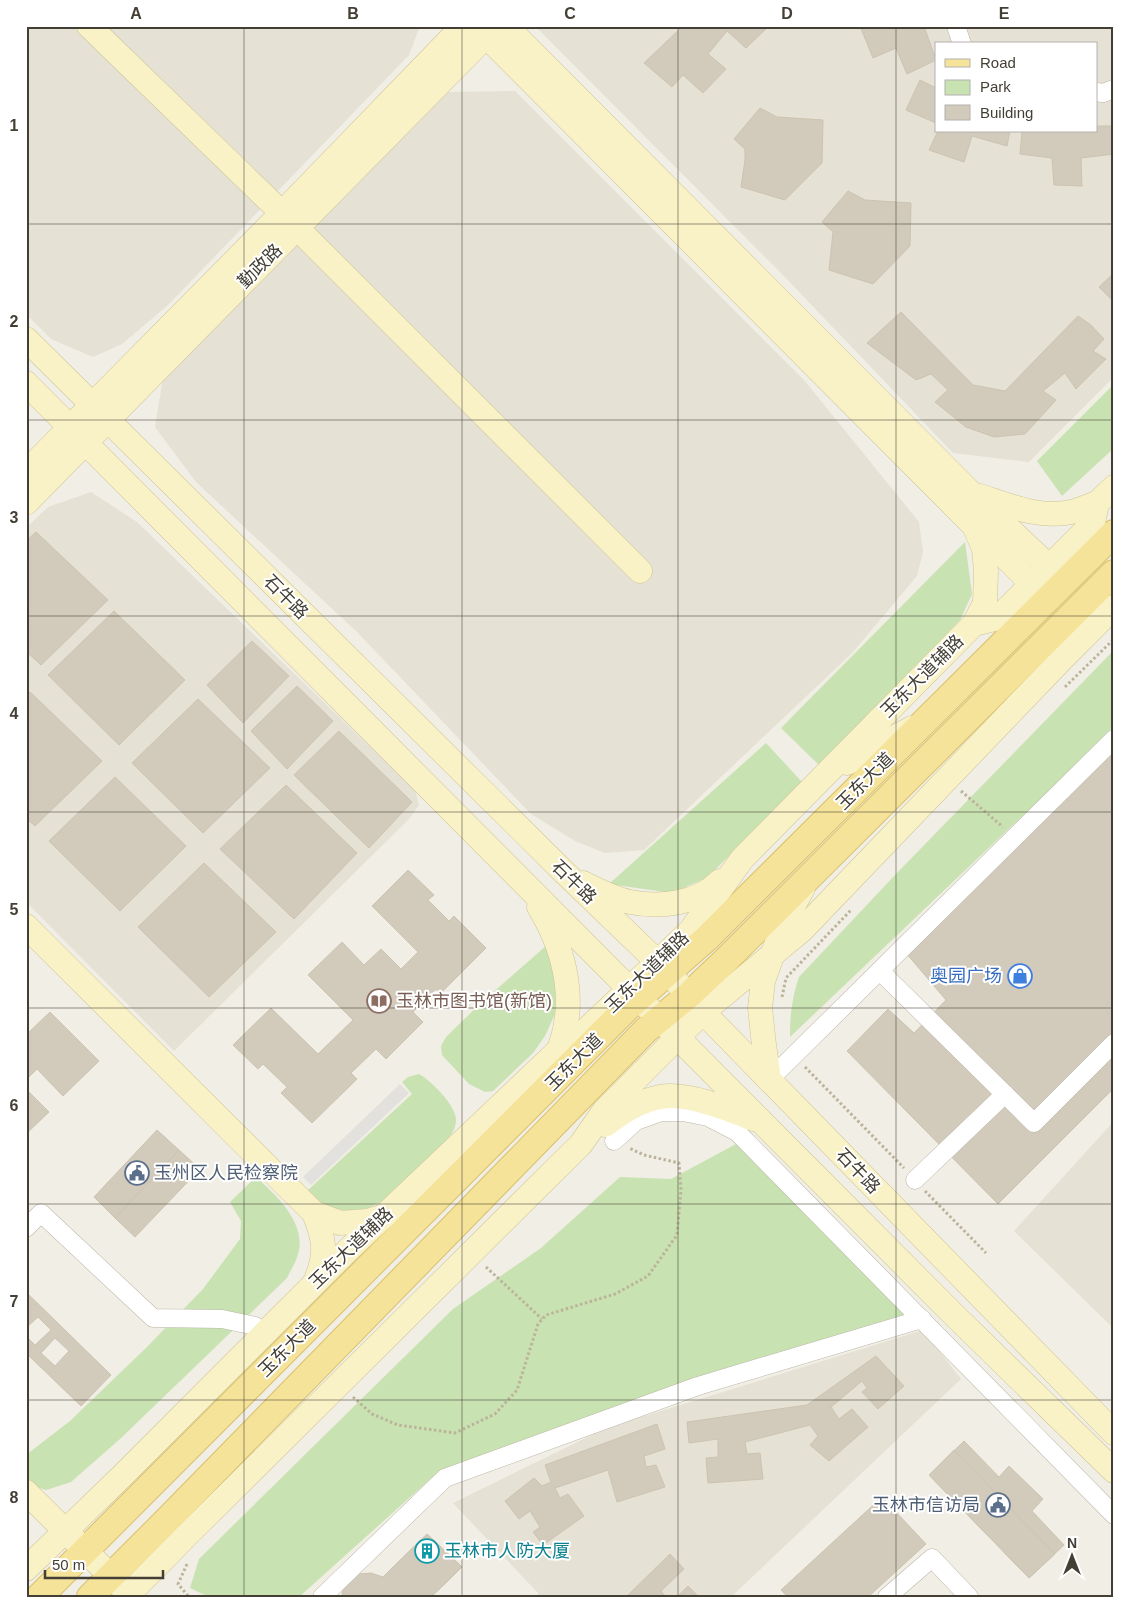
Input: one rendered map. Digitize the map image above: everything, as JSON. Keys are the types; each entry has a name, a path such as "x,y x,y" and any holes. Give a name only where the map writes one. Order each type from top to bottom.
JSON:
{"main road":[{"name":"玉东大道","path":"39,1597 521,1115 635,993 662,967 706,939 928,718 1048,583 1114,533"},
{"name":"玉东大道","path":"90,1597 124,1591 390,1292 646,1030 660,1018 696,1003 809,876 1114,573"},
{"path":"789,857 773,882 776,890 781,893 788,892 809,876"}],"street":[{"path":"89,26 290,220 640,571"},
{"name":"勤政路","path":"290,220 463,26"},
{"path":"956,26 961,42"},
{"path":"489,29 972,493 1048,583"},
{"path":"489,29 974,526 1048,583"},
{"name":"勤政路","path":"26,503 78,436 100,413 290,220 489,29"},
{"path":"1098,92 1103,93 1114,89"},
{"name":"石牛路","path":"26,339 662,967 769,1080 1114,1434"},
{"name":"石牛路","path":"26,383 953,1314 1114,1471"},
{"name":"勤政路","path":"26,472 78,436"},
{"name":"玉东大道辅路","path":"662,967 742,859 974,624 998,618 1048,583 1093,523 1097,503 1114,487"},
{"path":"972,493 1018,509 1047,514 1073,512 1097,503"},
{"path":"974,526 984,549 986,572 984,603 974,624"},
{"path":"26,1492 124,1591 581,1144 604,1111 678,1037 696,1003 775,952 802,930 1114,607"},
{"path":"565,873 595,889 628,901 647,904 688,901 713,888 838,768 928,718"},
{"path":"769,1080 1114,739"},
{"path":"769,1080 760,1008 763,981 784,923 809,876"},
{"path":"521,1115 535,1095 559,1050 567,1020 566,974 560,949 545,917 524,882"},
{"path":"26,926 314,1213 322,1232 324,1254 315,1282"},
{"path":"880,971 1034,1123 1114,1043"},
{"name":"玉东大道辅路","path":"26,1569 241,1356 275,1334 315,1282 382,1217 559,1050 635,993"},
{"path":"914,1180 1005,1094"},
{"path":"390,1292 446,1260 488,1231 581,1144 616,1116 638,1104 662,1097 683,1098 722,1106 763,1123"},
{"path":"614,1141 636,1122 661,1112 683,1112 708,1117 737,1132 1114,1515"},
{"path":"314,1213 340,1223 367,1221 398,1213 441,1195"},
{"path":"26,1228 41,1213 152,1318 222,1319 255,1326 275,1334 313,1323"},
{"path":"322,1597 445,1478 698,1386 922,1319"},
{"path":"267,1368 275,1334"},
{"path":"887,1597 932,1558 969,1597"}],"path":[{"path":"947,779 1015,837"},
{"path":"794,1055 986,1253"},
{"path":"346,1404 353,1397 372,1414 398,1425 455,1433 495,1414 517,1390 538,1324 542,1319 546,1316 615,1294 648,1276 677,1234 682,1190 679,1163 644,1155 614,1141"},
{"path":"486,1267 542,1319"},
{"path":"189,1557 178,1584 190,1597"}],"shaded area":[{"path":"26,26 420,26 409,55 168,305 122,344 93,357 51,339 26,314"},
{"path":"535,26 1114,26 1114,377 1029,462 953,453 781,273"},
{"path":"515,91 804,380 919,522 923,552 917,576 853,652 644,850 605,853 575,841 531,814 357,632 196,482 155,427 163,378 448,92"},
{"path":"91,492 137,522 415,790 419,805 409,819 174,1051 26,902 26,528 48,507"},
{"path":"400,1084 409,1093 311,1185 303,1177"},
{"path":"1114,1121 1114,1329 1014,1231"},
{"path":"923,1330 961,1379 731,1597 538,1597 538,1593 453,1503 606,1428"}],"green space":[{"path":"1114,384 1114,448 1062,496 1037,461"},
{"path":"965,542 972,594 960,620 819,765 781,728"},
{"path":"1114,650 1114,726 1060,780 790,1037 792,1006 799,977 896,874"},
{"path":"766,743 802,782 708,877 672,893 609,884"},
{"path":"546,946 560,983 555,1014 545,1036 533,1053 493,1091 485,1092 469,1084 442,1055 441,1046 446,1037 481,1003"},
{"path":"419,1074 442,1094 455,1114 455,1126 446,1142 400,1188 390,1196 369,1207 357,1210 343,1210 327,1207 314,1200 306,1192 412,1094 402,1082 408,1077"},
{"path":"738,1143 910,1315 712,1372 437,1473 299,1597 209,1597 190,1588 199,1559 453,1309 541,1248 620,1177 671,1179"},
{"path":"256,1177 289,1212 299,1234 300,1245 297,1257 287,1278 120,1439 71,1482 46,1490 28,1484 26,1482 26,1455 70,1421 147,1347 203,1289 240,1239 241,1221 230,1202"}],"building":[{"path":"683,26 769,26 746,48 727,31 708,54 726,69 703,93 683,75 672,87 644,63"},
{"path":"860,26 924,26 935,60 907,74 896,48 873,58"},
{"path":"920,80 935,88 935,123 906,110"},
{"path":"760,108 777,117 823,120 822,163 785,200 741,187 745,149 734,139"},
{"path":"1098,126 1112,126 1114,154 1081,158 1082,186 1054,185 1052,158 1020,154 1022,132 1098,132"},
{"path":"938,132 1010,132 1007,146 972,136 964,162 929,150"},
{"path":"848,191 865,200 911,203 910,246 873,284 829,270 833,232 822,222"},
{"path":"1114,273 1114,302 1099,287"},
{"path":"901,312 973,385 1005,391 1078,316 1091,325 1104,339 1093,351 1106,359 1076,389 1065,373 1043,391 1056,400 1025,434 994,437 966,427 935,402 948,390 931,374 916,380 867,343"},
{"path":"36,532 108,600 41,665 26,651 26,541"},
{"path":"114,611 185,680 119,745 48,675"},
{"path":"252,641 289,676 243,723 207,685"},
{"path":"297,686 333,721 287,769 251,731"},
{"path":"30,692 102,761 35,826 26,818 26,696"},
{"path":"198,699 270,768 203,833 132,763"},
{"path":"339,731 412,802 369,848 294,775"},
{"name":"奥园广场","path":"1114,746 1114,1088 998,1204 847,1051 888,1009 914,1033 946,1000 906,953"},
{"path":"115,777 186,846 120,911 49,841"},
{"path":"286,785 357,853 294,919 220,849"},
{"path":"204,863 276,932 209,997 138,927"},
{"name":"玉林市图书馆(新馆)","path":"408,870 434,895 428,900 449,921 454,916 486,948 440,994 436,989 413,1012 423,1022 386,1059 376,1049 351,1073 357,1079 312,1123 281,1093 287,1087 263,1064 258,1069 233,1045 271,1008 318,1054 353,1020 308,975 342,942 364,965 381,949 401,969 418,952 372,906"},
{"path":"50,1012 99,1061 63,1096 37,1069 26,1080 26,1035"},
{"path":"26,1089 49,1112 26,1134"},
{"name":"玉州区人民检察院","path":"157,1130 179,1150 115,1218 94,1197"},
{"path":"179,1150 200,1169 135,1237 115,1218"},
{"path":"26,1292 111,1375 81,1406 26,1353 26,1336 35,1345 51,1330 38,1317 26,1328","holes":["55,1338 69,1351 55,1366 41,1353"]},
{"path":"876,1356 904,1386 878,1409 862,1392 867,1388 862,1381 831,1407 839,1419 852,1409 868,1427 829,1461 810,1445 818,1436 810,1425 745,1442 747,1454 760,1453 763,1479 708,1483 706,1458 718,1457 718,1439 689,1443 687,1422 807,1405"},
{"path":"657,1424 665,1449 644,1456 646,1467 656,1465 665,1487 617,1502 608,1470 555,1488 560,1498 568,1494 584,1516 543,1545 533,1532 540,1527 530,1511 519,1519 505,1501 534,1478 542,1486 551,1482 545,1465"},
{"name":"玉林市信访局","path":"964,1441 999,1477 1009,1466 1043,1499 1032,1511 1064,1545 1029,1578 929,1475"},
{"name":"玉林市信访局","path":"954,1450 1055,1554 1029,1578 929,1475"},
{"path":"882,1497 926,1544 868,1597 788,1597 781,1590"},
{"name":"玉林市人防大厦","path":"427,1534 462,1567 431,1597 353,1597 360,1591 369,1591"},
{"name":"玉林市人防大厦","path":"427,1534 462,1567 431,1597 343,1597 342,1593 348,1580 359,1574 371,1573 383,1577"},
{"path":"670,1554 684,1569 661,1591 666,1597 626,1597"},
{"path":"688,1586 699,1597 677,1597"}],"place":[{"name":"奥园广场","path":"1020,976"},
{"name":"玉林市图书馆(新馆)","path":"379,1001"},
{"name":"玉州区人民检察院","path":"137,1173"},
{"name":"玉林市信访局","path":"998,1505"},
{"name":"玉林市人防大厦","path":"427,1551"}]}
